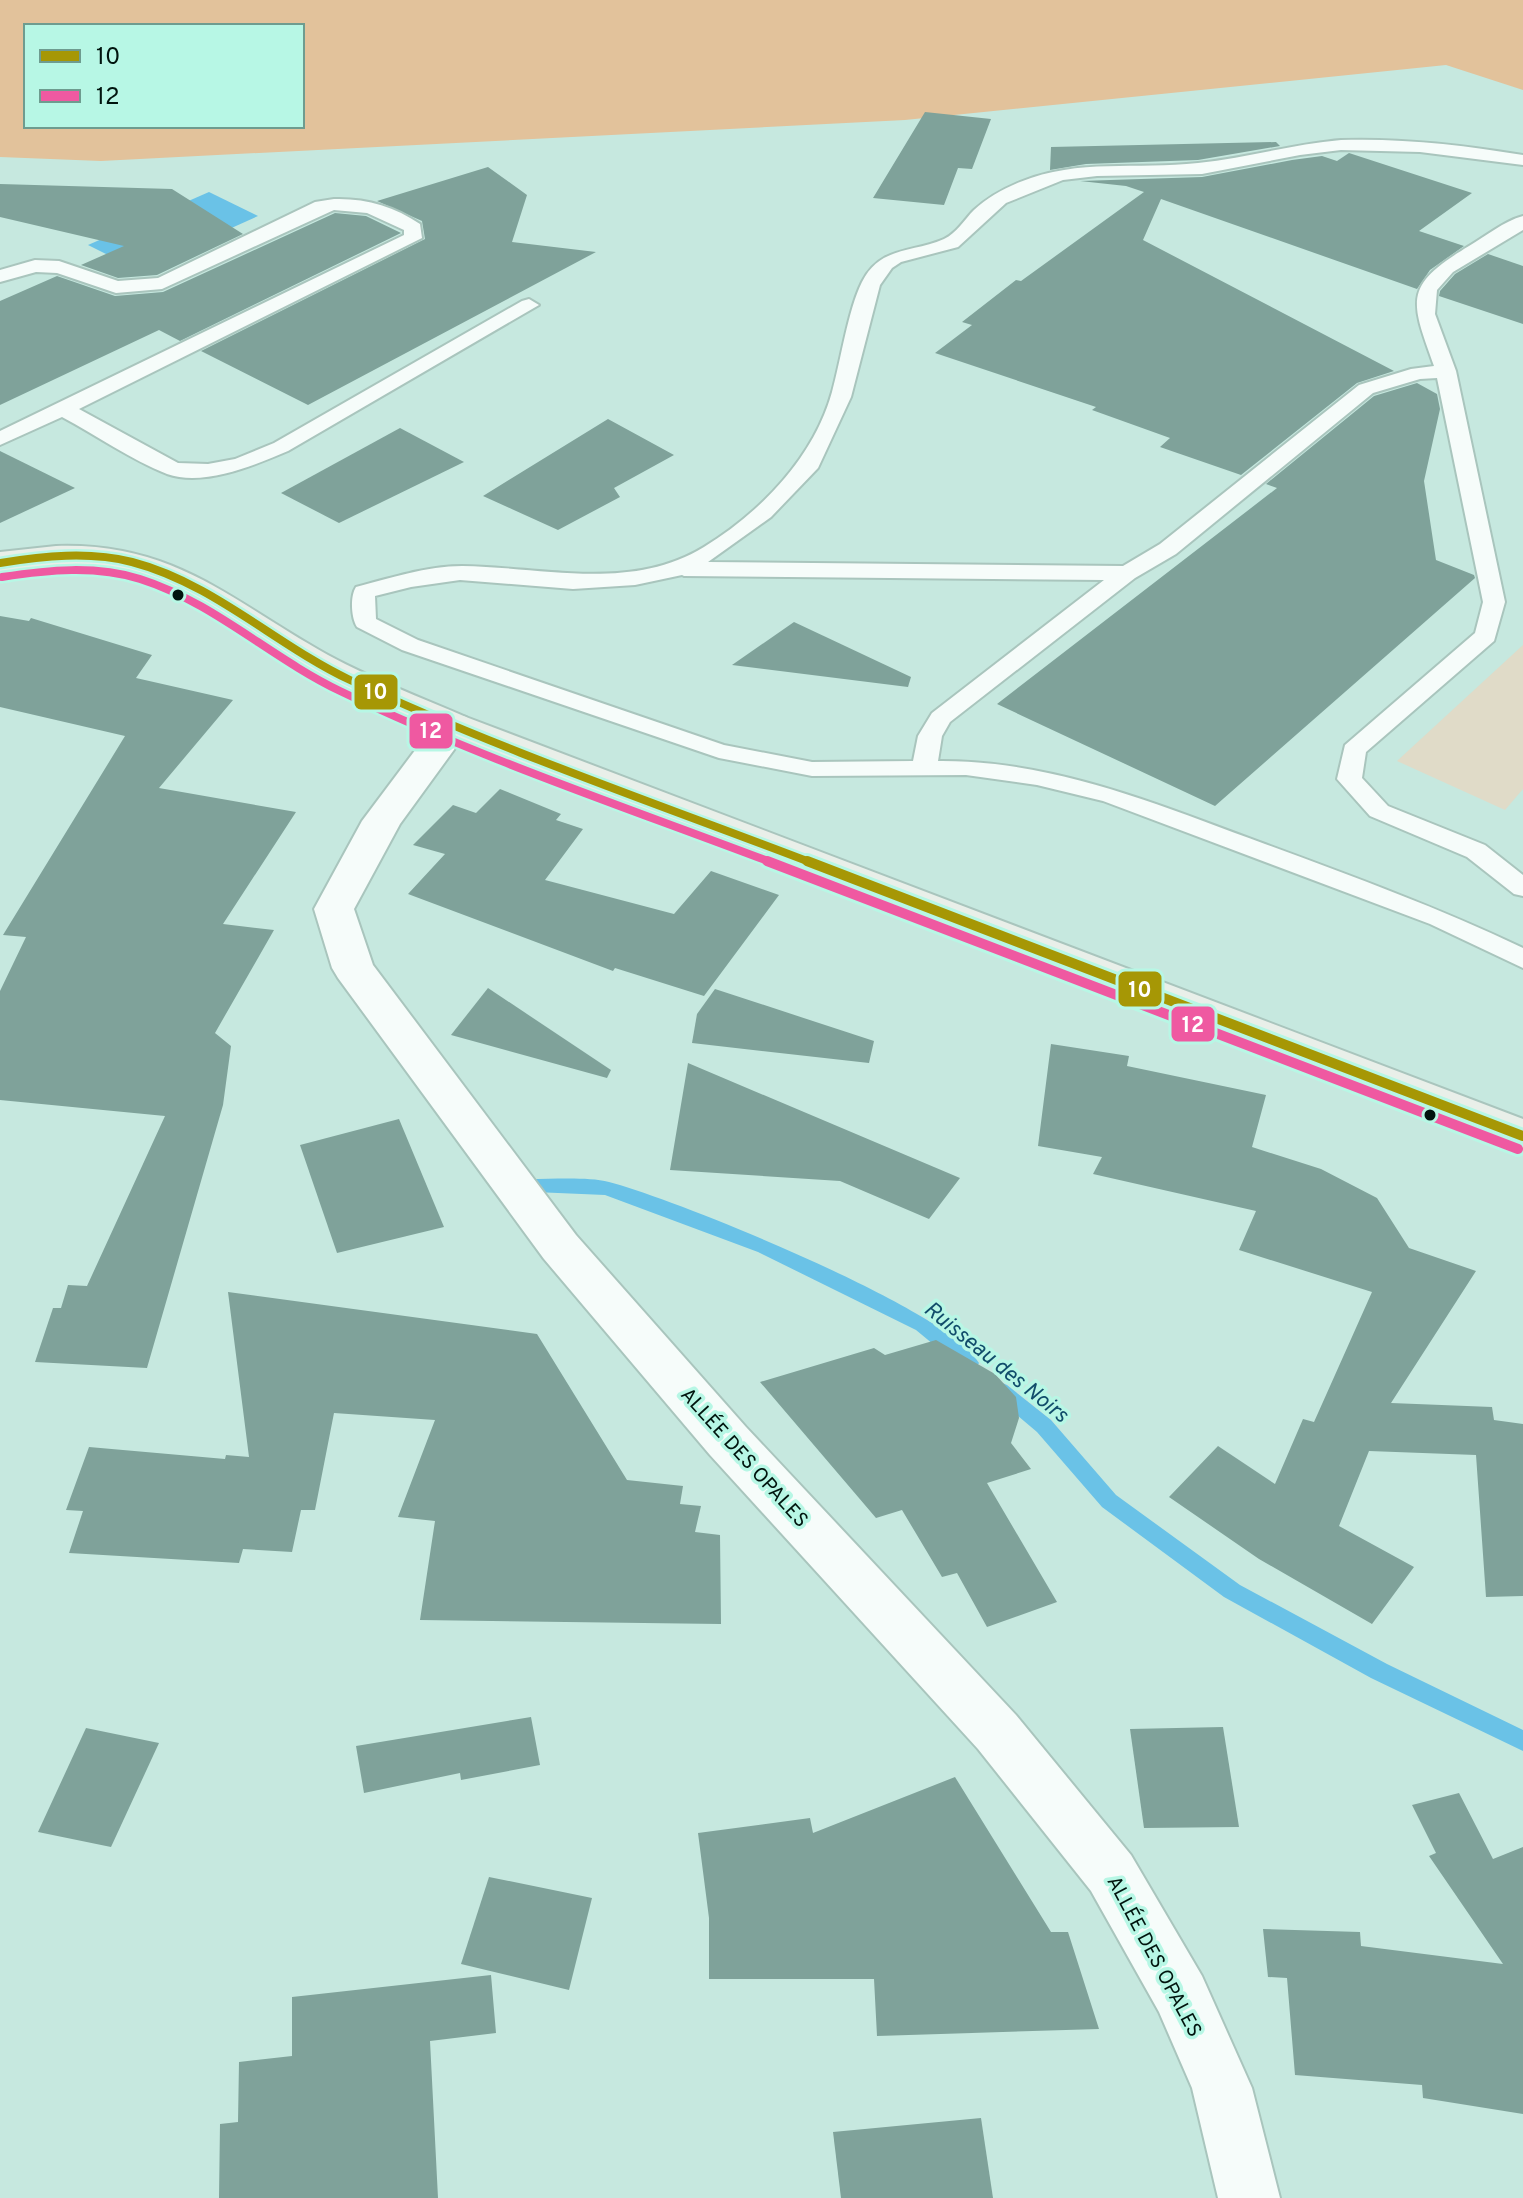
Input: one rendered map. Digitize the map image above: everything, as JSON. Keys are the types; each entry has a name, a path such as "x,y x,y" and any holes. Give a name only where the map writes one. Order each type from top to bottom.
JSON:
{"main road":[{"path":"0,563 43,556 71,556 99,557 150,567 213,598 315,663 453,725 1523,1136"}],"street":[{"name":"ALLÉE DES OPALES","path":"453,725 382,821 334,909 353,968 560,1247 728,1441 997,1732 1111,1873 1181,1995 1222,2088 1249,2198"}],"lane":[{"path":"679,569 713,551 738,532 807,468 841,397 870,285 878,268 890,260 940,248 959,239 977,218 1005,195 1048,178 1114,170 1184,170 1223,166 1315,147 1362,145 1486,153 1523,160"},
{"path":"0,276 35,266 59,267 116,287 162,283 322,206 336,203 356,203 413,228 413,238 0,439"},
{"path":"1523,222 1446,268 1427,289 1425,314 1446,371 1494,602 1486,636 1354,750 1349,779 1379,811 1476,851 1523,888"},
{"path":"62,408 174,469 208,470 240,464 281,447 529,305"},
{"path":"924,769 930,736 940,718 1127,573 1168,549 1366,389 1418,373 1446,371"},
{"path":"1127,573 679,569 635,578 573,582 460,573 410,580 364,592 365,622 410,645 719,751 812,769 966,768 1037,777 1112,796 1439,918 1523,959"}],"shaded area":[{"path":"0,0 1523,0 1523,90 1446,65 905,120 101,161 0,157"},
{"path":"1523,645 1523,789 1505,810 1397,761"}],"water":[{"path":"209,192 258,216 138,270 88,245"}],"building":[{"path":"925,112 991,119 972,169 958,168 944,205 873,198"},
{"path":"1276,142 1280,146 1198,160 1086,164 1050,170 1051,147"},
{"path":"1349,153 1472,193 1419,231 1464,246 1430,270 1417,289 1161,199 1143,240 1394,371 1357,383 1241,475 1160,447 1170,438 1092,410 1096,407 935,353 972,325 962,322 1016,280 1021,281 1144,192 1126,186 1080,181 1202,177 1322,156 1337,161"},
{"path":"488,167 527,195 512,242 596,252 308,405 201,351 425,239 422,221 377,201"},
{"path":"0,184 172,189 243,234 157,275 118,278 81,265 124,246 0,217"},
{"path":"335,213 366,216 401,233 180,341 159,330 0,405 0,301 57,276 115,296 163,292"},
{"path":"1488,254 1523,266 1523,324 1439,296 1455,274"},
{"path":"1417,383 1437,394 1440,409 1424,481 1436,560 1475,578 1215,806 997,704 1277,488 1266,484 1374,396"},
{"path":"608,419 674,455 614,488 620,497 558,530 483,496"},
{"path":"400,428 464,462 339,523 281,493"},
{"path":"0,451 75,488 0,523"},
{"path":"0,616 29,621 31,618 152,655 136,678 233,700 159,788 296,812 223,924 274,930 215,1033 231,1046 223,1105 147,1368 35,1362 53,1308 61,1308 68,1285 87,1286 165,1116 0,1100 0,991 26,937 3,935 125,736 0,707"},
{"path":"794,622 911,677 908,687 732,665"},
{"path":"500,789 561,814 556,820 583,829 545,880 674,914 711,871 779,895 704,996 615,968 613,971 408,894 445,854 413,845 453,805 476,813"},
{"path":"488,988 611,1070 607,1078 451,1035"},
{"path":"715,989 874,1041 869,1063 692,1043 697,1014"},
{"path":"1051,1044 1129,1056 1127,1066 1266,1095 1252,1147 1321,1169 1377,1198 1409,1248 1476,1271 1391,1403 1492,1407 1494,1420 1523,1424 1523,1596 1486,1597 1476,1455 1369,1451 1339,1526 1414,1567 1372,1624 1259,1559 1169,1497 1218,1446 1275,1484 1303,1419 1314,1422 1372,1292 1239,1250 1256,1211 1093,1174 1102,1157 1038,1146"},
{"path":"688,1063 960,1178 929,1219 840,1181 670,1170"},
{"path":"399,1119 444,1227 337,1253 300,1145"},
{"path":"228,1292 537,1334 627,1480 683,1486 680,1504 701,1506 695,1532 720,1535 721,1624 420,1620 435,1521 398,1517 435,1420 334,1413 315,1510 301,1510 292,1552 243,1549 239,1563 69,1553 83,1511 66,1510 89,1447 225,1459 226,1455 249,1457"},
{"path":"936,1340 995,1374 1016,1397 1019,1418 1011,1443 1031,1469 987,1483 1057,1602 987,1627 957,1573 942,1577 902,1510 876,1518 760,1382 874,1348 885,1355"},
{"path":"531,1717 540,1765 461,1780 460,1773 364,1793 356,1746"},
{"path":"1223,1727 1239,1827 1144,1828 1130,1729"},
{"path":"86,1728 159,1743 111,1847 38,1832"},
{"path":"955,1777 1051,1932 1068,1932 1099,2029 877,2036 874,1979 709,1979 709,1918 698,1833 810,1818 813,1833"},
{"path":"1459,1793 1493,1859 1523,1847 1523,2114 1423,2098 1422,2085 1295,2075 1287,1978 1268,1977 1263,1929 1360,1932 1361,1946 1503,1964 1429,1856 1436,1853 1412,1805"},
{"path":"489,1877 592,1898 569,1990 461,1964"},
{"path":"491,1975 496,2033 430,2041 438,2198 219,2198 220,2124 238,2122 239,2062 292,2056 292,1997"},
{"path":"981,2118 993,2198 841,2198 833,2132"}],"waterway":[{"name":"Ruisseau des Noirs","path":"518,1186 606,1188 765,1247 923,1325 969,1363"},
{"name":"Ruisseau des Noirs","path":"1000,1390 1044,1426 1109,1501 1232,1591 1379,1671 1523,1741"}],"transit line":[{"name":"10","path":"0,563 84,556 133,562 158,570 204,593 331,671 453,725 1523,1136"},
{"name":"12","path":"2,577 85,570 139,578 214,614 324,683 447,738 1518,1149"}]}
